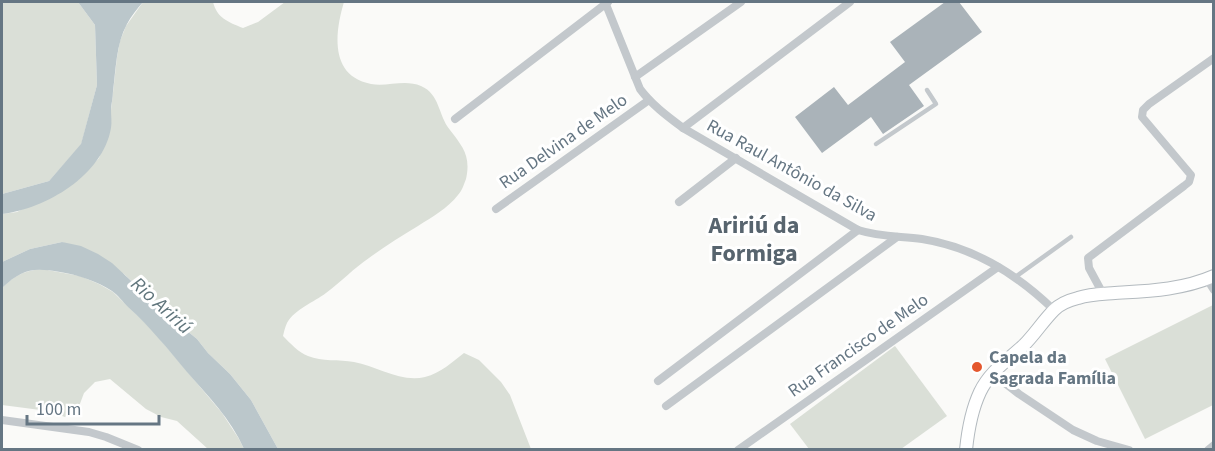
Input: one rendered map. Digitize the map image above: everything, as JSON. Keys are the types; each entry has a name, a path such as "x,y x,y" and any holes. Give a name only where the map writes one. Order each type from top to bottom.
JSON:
{"street":[{"path":"455,119 606,2"},
{"name":"Rua Raul Antônio da Silva","path":"606,2 640,89 660,111 683,128 858,230 879,236 921,239 956,247 985,259 1045,300 1054,310"},
{"path":"635,76 741,2"},
{"path":"683,128 850,2"},
{"path":"1102,294 1089,268 1088,258 1189,182 1191,175 1142,117 1143,111 1149,104 1214,58"},
{"name":"Rua Delvina de Melo","path":"496,209 649,100"},
{"path":"679,201 736,158"},
{"path":"658,381 858,230"},
{"path":"666,406 897,237"},
{"name":"Rua Francisco de Melo","path":"738,450 998,267"},
{"path":"966,450 969,426 976,402 992,373 1024,344 1061,305 1077,298 1167,289 1210,277 1214,290"},
{"path":"992,373 1072,430 1097,441 1129,450"},
{"path":"2,420 89,432 138,450"},
{"path":"1208,450 1214,446"}],"lane":[{"path":"876,144 936,104 927,90"},
{"path":"1014,278 1071,237"}],"shaded area":[{"path":"2,2 78,2 95,25 97,85 81,145 49,181 2,194"},
{"path":"78,2 143,2 123,32 117,57 111,105 111,128 106,145 97,161 85,175 70,187 36,205 2,214 2,194 49,181 81,144 97,85 95,25"},
{"path":"143,2 213,2 220,16 243,28 258,22 285,2 344,2 339,26 338,51 348,72 357,79 371,84 415,84 432,94 446,124 467,158 466,179 461,192 450,204 358,266 326,293 290,318 283,336 301,353 313,358 354,362 407,378 425,377 436,373 464,353 479,360 501,382 510,395 531,449 278,449 251,400 230,374 197,339 124,274 62,242 30,249 2,262 2,214 17,212 78,180 99,158 111,126 120,41 126,26"},
{"path":"62,242 81,246 112,263 197,339 251,400 278,449 244,449 233,428 211,399 151,330 116,294 106,287 94,281 60,272 35,270 22,273 2,288 2,262 30,249"},
{"path":"42,269 80,276 113,292 153,331 222,413 244,449 208,449 177,421 161,417 146,409 110,379 95,382 84,393 78,409 65,417 48,411 2,405 2,288 20,274"},
{"path":"1213,305 1213,405 1145,439 1105,359"},
{"path":"895,346 947,416 901,449 809,449 790,424"}],"building":[{"path":"945,2 959,2 982,32 909,85 924,106 883,134 871,117 822,153 795,117 834,87 848,105 905,62 890,42"}],"place":[{"name":"Capela da Sagrada Família","path":"977,367"}],"district":[{"name":"Aririú da Formiga","path":"754,239"}],"water label":[{"name":"Rio Aririú","path":"162,305"}]}
